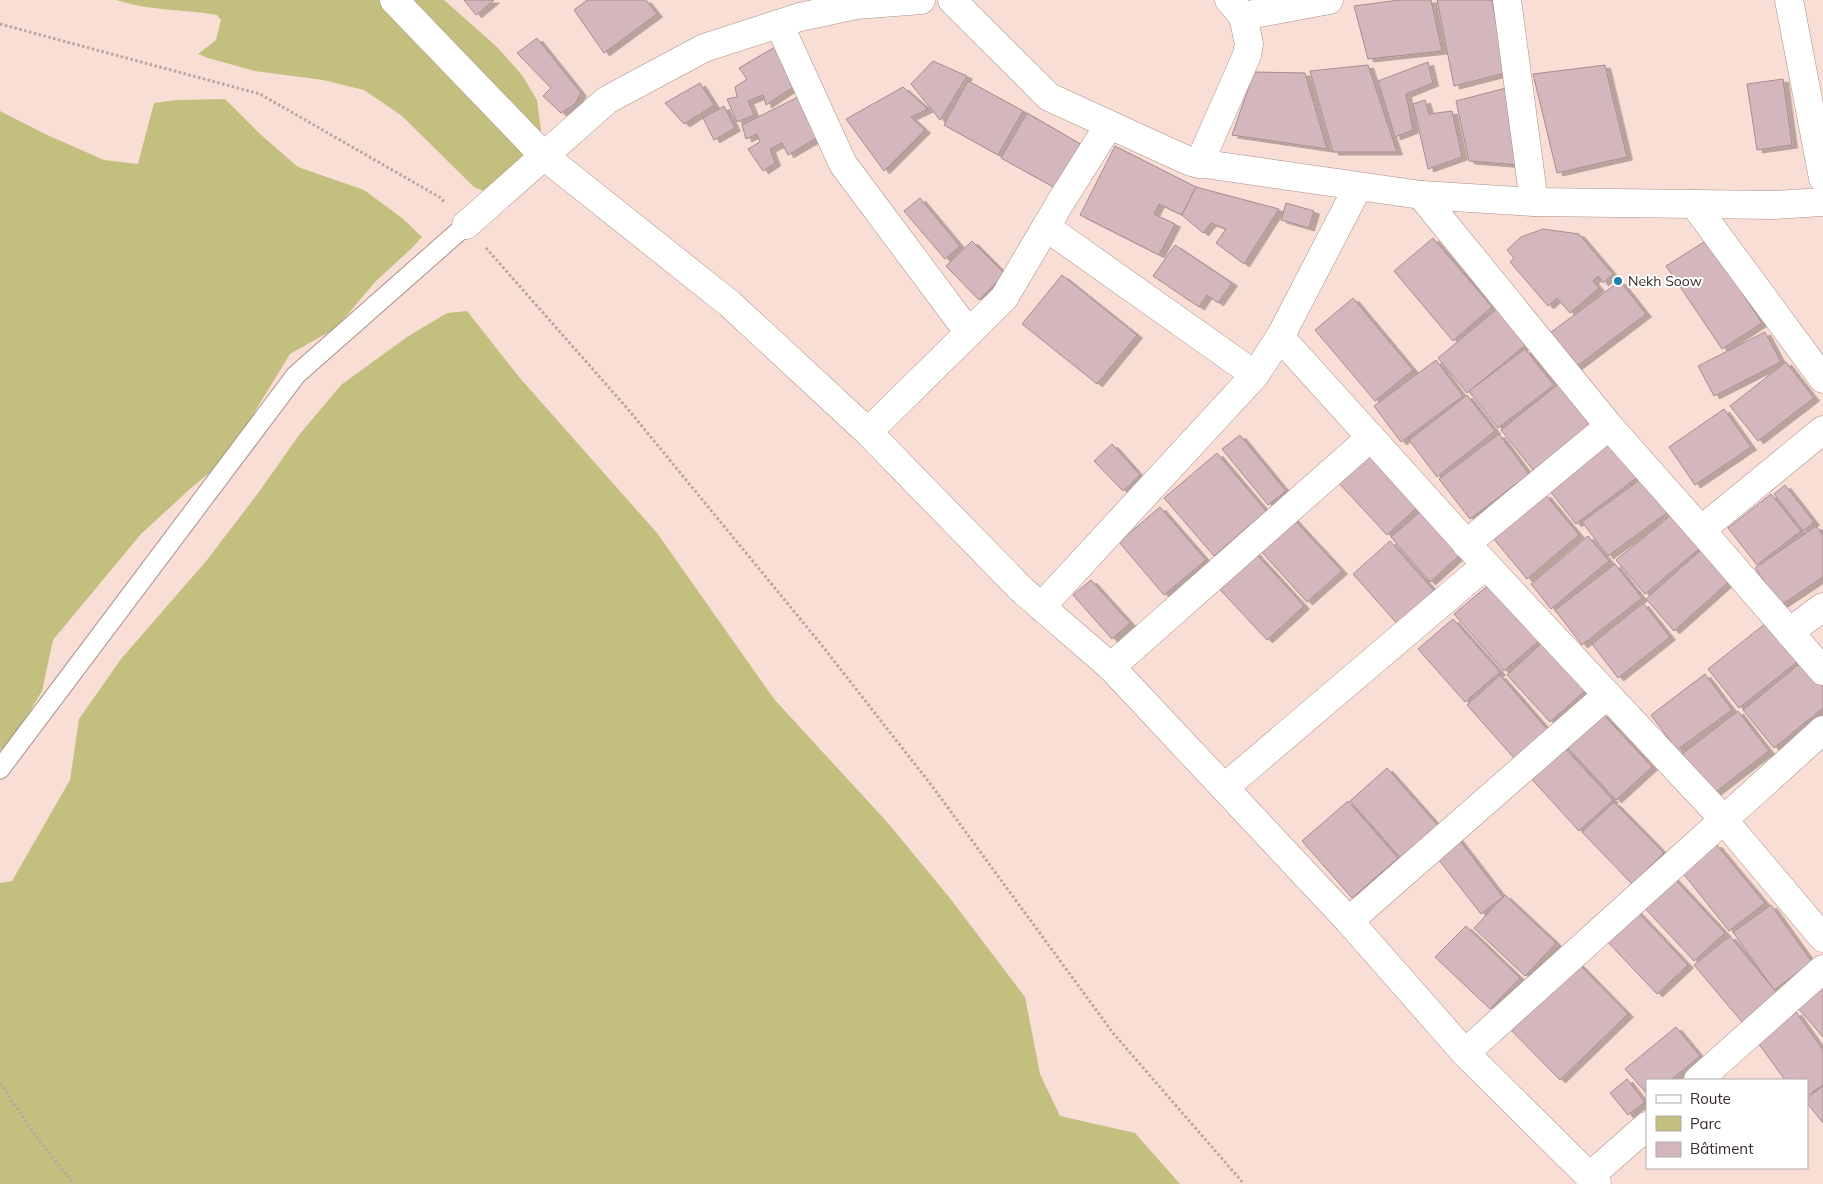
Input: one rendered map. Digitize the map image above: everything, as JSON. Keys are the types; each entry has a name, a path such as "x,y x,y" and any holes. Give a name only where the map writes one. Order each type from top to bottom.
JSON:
{"street":[{"path":"394,0 544,156 730,304 868,432 1021,589 1111,667 1349,921 1464,1053 1593,1181 1646,1127"},
{"path":"466,225 607,100 704,48 800,17 856,5 921,0"},
{"path":"1199,164 1248,55 1249,44 1236,8 1329,0"},
{"path":"1507,0 1534,202"},
{"path":"1789,0 1823,178"},
{"path":"960,2 1049,97 1190,162 1421,195 1534,202 1774,206 1823,202"},
{"path":"779,24 842,164 969,333"},
{"path":"868,432 1004,298 1109,124"},
{"path":"1041,606 1255,375 1280,337 1358,187"},
{"path":"1421,195 1609,426 1823,671"},
{"path":"1694,204 1823,379"},
{"path":"1046,228 1255,375"},
{"path":"1280,337 1486,566 1723,820 1823,938"},
{"path":"1466,544 1609,426"},
{"path":"1701,530 1823,430"},
{"path":"1111,667 1370,438"},
{"path":"1225,787 1486,566"},
{"path":"1789,632 1823,606"},
{"path":"1349,921 1607,695"},
{"path":"1464,1053 1823,730"},
{"path":"1699,1079 1823,969"}],"lane":[{"path":"0,769 296,375 466,225"}],"path":[{"path":"0,24 260,94 441,198 627,408 820,643 932,786 1113,1033 1244,1184"},
{"path":"0,1083 35,1136 74,1184"}],"green space":[{"path":"116,0 444,0 497,47 522,75 537,100 543,144 495,196 474,187 402,116 364,90 323,80 255,71 208,58 198,54 216,40 221,20 217,15 153,8"},
{"path":"225,99 260,134 298,167 364,190 402,218 422,237 376,281 336,328 290,354 226,459 141,534 53,640 42,691 12,741 0,750 0,111 45,134 104,160 138,164 154,103 177,100"},
{"path":"467,311 519,377 657,533 774,699 887,822 949,897 1025,997 1040,1074 1060,1116 1135,1133 1180,1184 0,1184 0,883 12,881 70,780 79,719 121,659 207,560 259,492 299,435 341,385 407,337 447,313"}],"building":[{"path":"464,0 494,0 476,15"},
{"path":"587,0 646,0 657,14 604,53 574,10"},
{"path":"1399,0 1431,0 1442,51 1368,59 1354,6"},
{"path":"1437,0 1492,0 1505,73 1454,86"},
{"path":"537,38 581,93 575,104 561,113 543,96 551,88 517,53"},
{"path":"780,44 798,84 766,105 763,95 748,101 754,115 737,122 727,99 737,97 735,87 747,79 739,68"},
{"path":"933,61 967,76 940,120 911,84"},
{"path":"1428,62 1433,83 1406,94 1413,130 1395,137 1378,81"},
{"path":"1368,65 1397,152 1333,152 1310,71"},
{"path":"1605,65 1627,157 1557,173 1533,74"},
{"path":"1254,72 1305,73 1327,149 1232,135"},
{"path":"1783,79 1792,145 1757,150 1747,84"},
{"path":"968,81 1023,111 998,155 944,125"},
{"path":"700,83 714,105 684,124 665,103"},
{"path":"903,87 928,109 911,117 925,130 884,171 846,119"},
{"path":"1506,88 1519,165 1469,161 1456,101"},
{"path":"804,94 822,135 788,155 782,143 770,149 775,163 763,171 748,149 760,142 757,134 746,139 742,125"},
{"path":"1425,100 1429,114 1452,111 1462,157 1428,169 1413,104"},
{"path":"724,106 735,128 714,140 703,118"},
{"path":"1027,113 1087,148 1057,189 1001,158"},
{"path":"1115,146 1196,187 1182,215 1159,204 1154,214 1175,224 1159,255 1080,215"},
{"path":"1196,187 1279,209 1244,264 1216,243 1226,229 1211,223 1203,233 1182,215"},
{"path":"920,198 960,246 945,259 904,211"},
{"path":"1286,203 1314,211 1309,228 1281,220"},
{"path":"1543,229 1579,234 1613,274 1603,283 1598,276 1593,281 1599,288 1570,313 1557,298 1548,306 1510,262 1514,258 1507,250 1521,237"},
{"path":"1433,238 1492,307 1453,341 1394,271"},
{"path":"1707,240 1762,323 1722,349 1666,266"},
{"path":"972,241 1005,274 979,300 946,266"},
{"path":"1175,245 1232,283 1218,303 1207,295 1199,307 1153,276"},
{"path":"1062,275 1137,335 1097,384 1022,324"},
{"path":"1620,281 1646,314 1576,367 1550,333"},
{"path":"1353,298 1413,370 1375,401 1315,330"},
{"path":"1498,308 1528,343 1467,393 1438,358"},
{"path":"1765,332 1781,362 1714,396 1698,366"},
{"path":"1525,349 1554,385 1498,428 1469,391"},
{"path":"1436,360 1463,396 1401,442 1374,406"},
{"path":"1786,362 1814,398 1758,441 1730,406"},
{"path":"1561,382 1594,424 1534,471 1501,430"},
{"path":"1467,395 1495,431 1437,477 1409,440"},
{"path":"1724,409 1751,447 1695,485 1669,447"},
{"path":"1499,434 1529,474 1470,519 1439,479"},
{"path":"1240,435 1286,491 1268,505 1222,449"},
{"path":"1609,438 1639,476 1576,524 1546,486"},
{"path":"1112,444 1140,475 1123,491 1094,461"},
{"path":"1369,450 1420,505 1387,535 1336,480"},
{"path":"1217,453 1266,511 1214,556 1164,498"},
{"path":"1642,478 1668,512 1608,556 1582,522"},
{"path":"1785,485 1814,522 1803,531 1774,494"},
{"path":"1545,494 1579,535 1527,579 1493,538"},
{"path":"1771,494 1801,531 1757,565 1728,528"},
{"path":"1160,507 1206,560 1164,595 1119,542"},
{"path":"1421,511 1460,555 1430,582 1391,537"},
{"path":"1671,515 1699,549 1645,594 1616,560"},
{"path":"1292,517 1342,571 1307,602 1258,548"},
{"path":"1816,526 1823,535 1823,577 1781,605 1755,568"},
{"path":"1588,536 1609,561 1551,609 1531,584"},
{"path":"1390,541 1437,594 1400,627 1353,574"},
{"path":"1703,548 1732,579 1674,631 1646,599"},
{"path":"1252,549 1304,606 1267,640 1214,583"},
{"path":"1615,564 1642,598 1582,645 1555,610"},
{"path":"1091,580 1130,623 1112,639 1073,595"},
{"path":"1491,583 1540,640 1504,671 1454,614"},
{"path":"1643,603 1670,637 1618,678 1592,644"},
{"path":"1453,619 1500,672 1465,702 1418,649"},
{"path":"1770,620 1801,659 1739,708 1708,669"},
{"path":"1544,641 1587,689 1550,722 1507,675"},
{"path":"1803,661 1823,686 1823,708 1774,748 1743,710"},
{"path":"1705,674 1732,710 1677,750 1651,715"},
{"path":"1500,675 1547,729 1514,758 1467,705"},
{"path":"1738,711 1769,751 1713,794 1682,754"},
{"path":"1602,713 1652,767 1616,800 1566,746"},
{"path":"1561,744 1613,800 1579,831 1528,775"},
{"path":"1387,768 1441,829 1404,862 1350,801"},
{"path":"1348,801 1398,858 1352,898 1302,841"},
{"path":"1614,802 1664,853 1632,884 1582,832"},
{"path":"1457,837 1503,897 1481,914 1435,855"},
{"path":"1716,844 1765,903 1729,931 1682,872"},
{"path":"1672,876 1725,933 1694,961 1641,904"},
{"path":"1505,895 1556,943 1525,976 1474,928"},
{"path":"1771,905 1812,962 1774,990 1733,932"},
{"path":"1634,908 1688,965 1657,994 1603,937"},
{"path":"1466,926 1520,978 1490,1009 1435,957"},
{"path":"1730,936 1777,993 1742,1022 1694,965"},
{"path":"1575,960 1628,1014 1560,1080 1506,1025"},
{"path":"1823,988 1823,1037 1798,1008"},
{"path":"1796,1012 1823,1050 1823,1085 1808,1095 1808,1079 1784,1079 1756,1040"},
{"path":"1676,1027 1700,1056 1672,1079 1646,1079 1646,1093 1625,1069"},
{"path":"1627,1079 1645,1102 1628,1115 1610,1093"},
{"path":"1823,1086 1823,1123 1808,1104 1808,1097"}],"place":[{"name":"Nekh Soow","path":"1618,281"}]}
